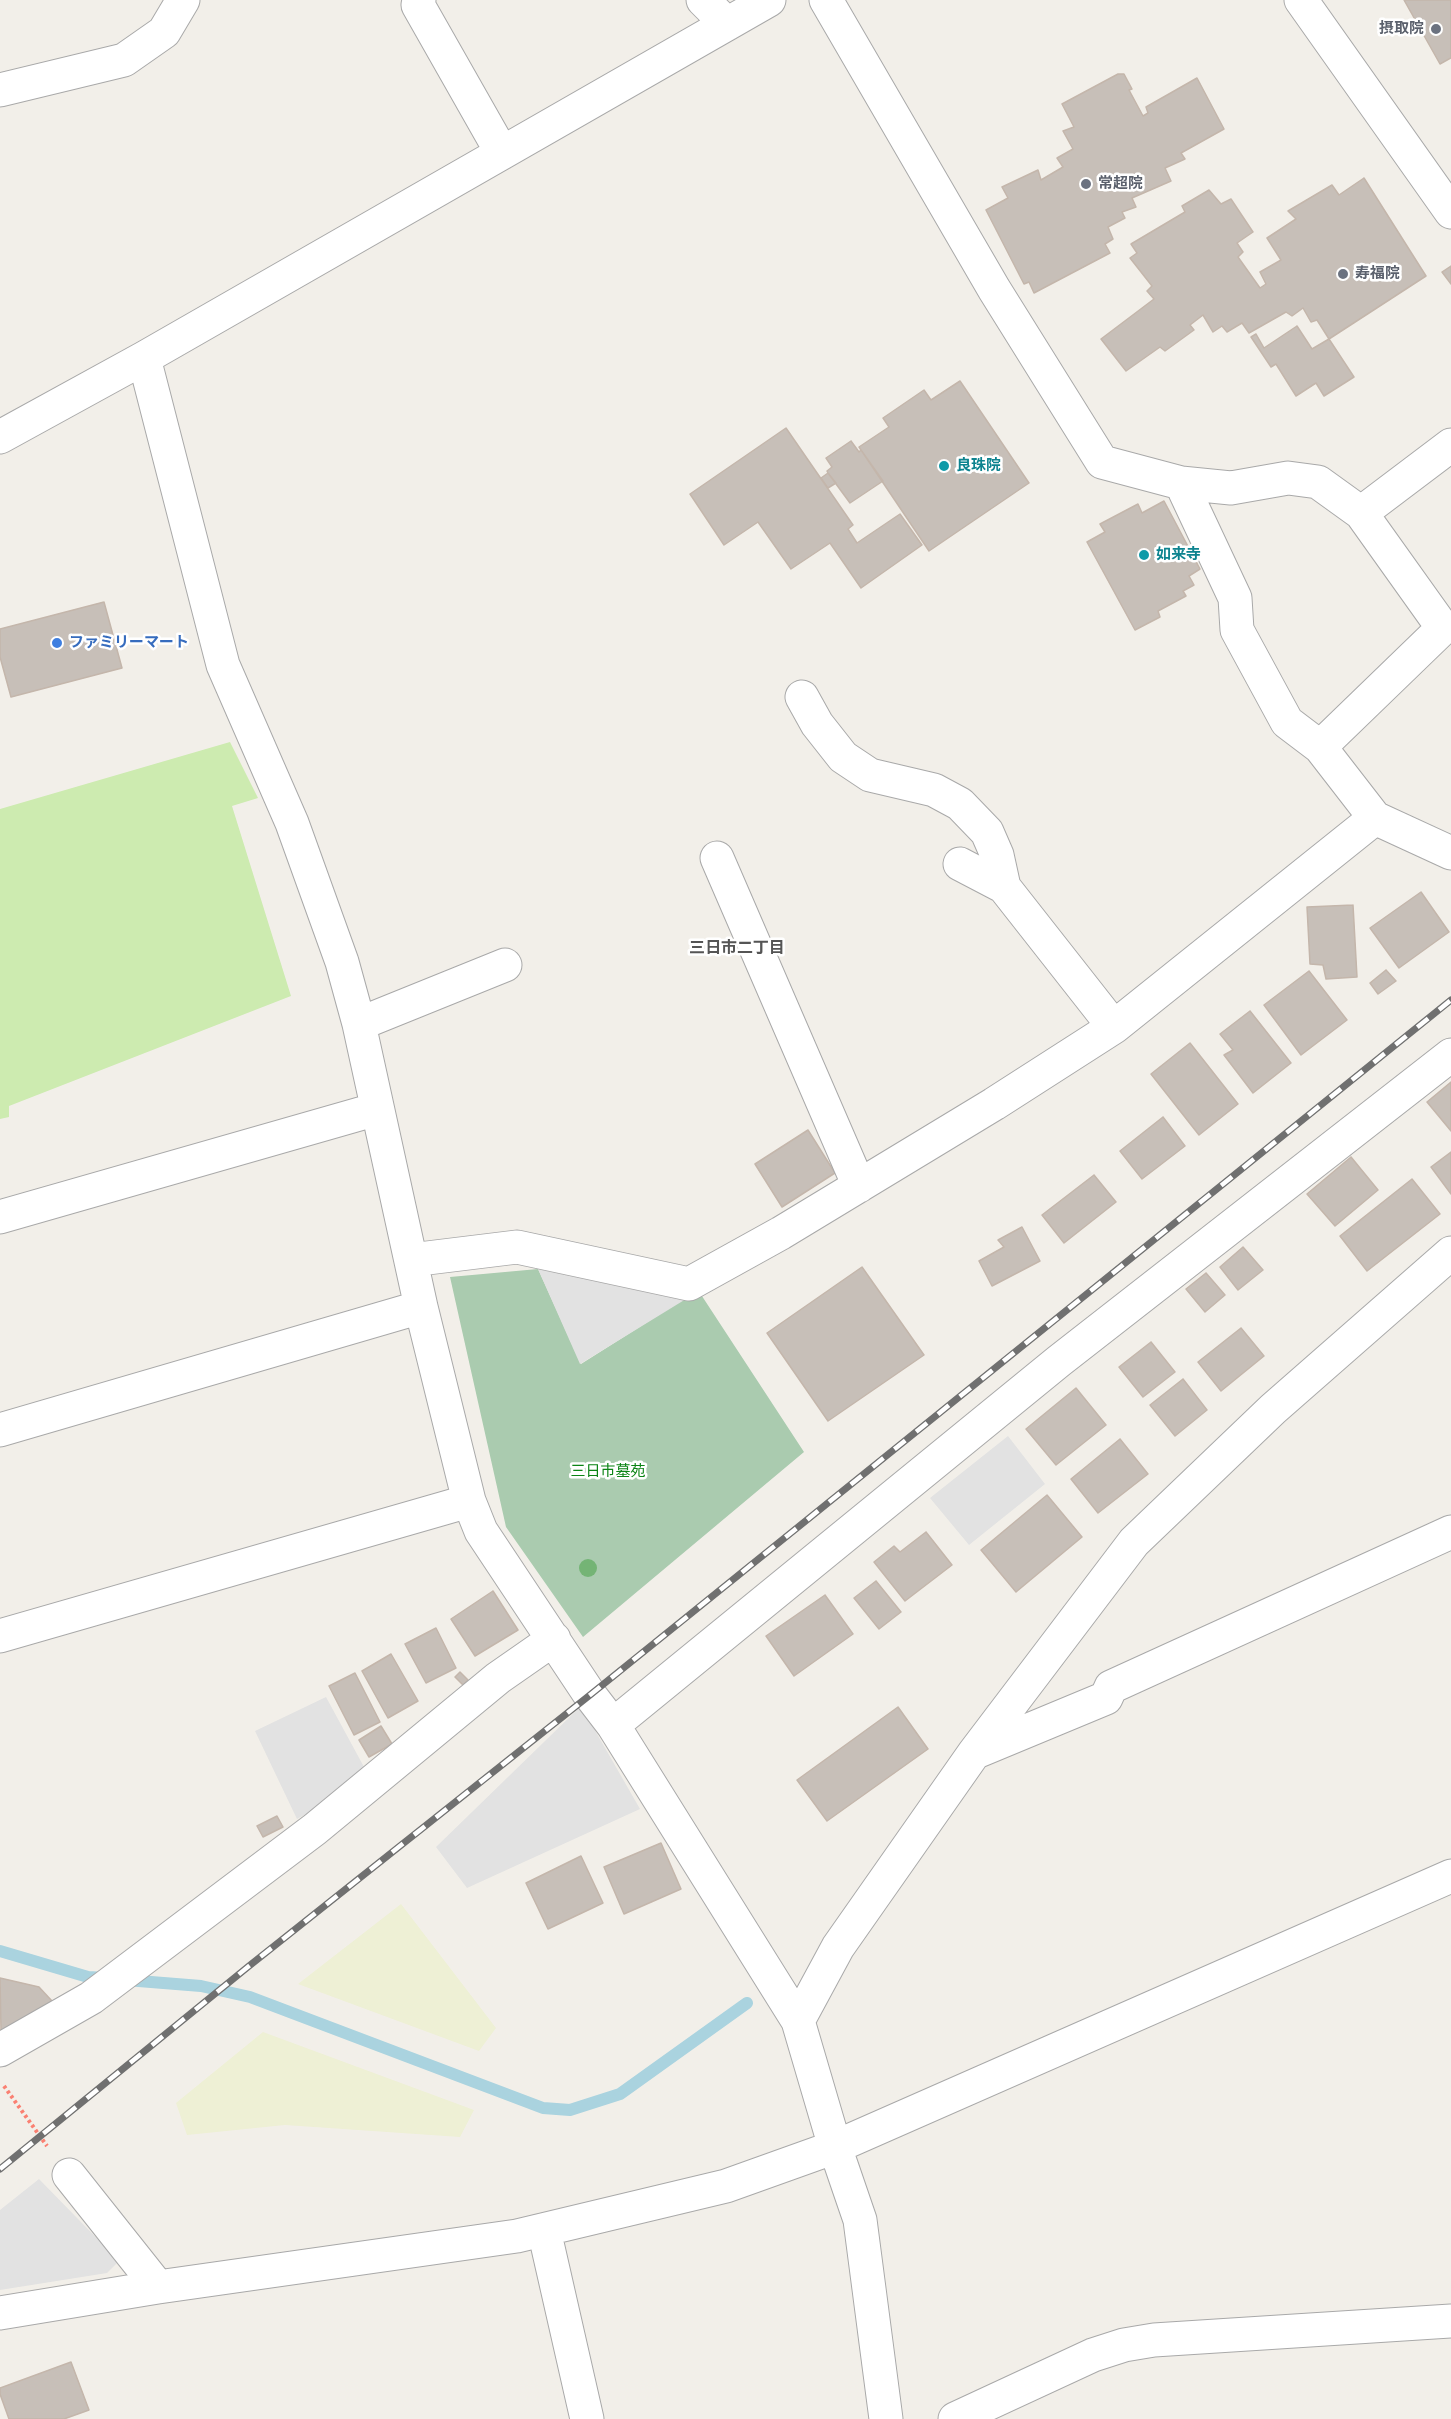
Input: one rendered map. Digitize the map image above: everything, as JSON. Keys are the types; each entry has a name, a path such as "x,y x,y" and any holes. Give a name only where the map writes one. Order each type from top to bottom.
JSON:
{"street":[{"path":"0,90 124,60 164,32 183,0"},
{"path":"418,0 418,4 502,153"},
{"path":"703,0 727,24"},
{"path":"0,437 144,358 769,0"},
{"path":"826,0 994,289 1102,462 1181,483 1230,488 1288,478 1318,482 1361,513 1443,628 1320,747"},
{"path":"1301,0 1451,212"},
{"path":"144,358 223,666 292,823 342,962 359,1024 421,1308 469,1501 481,1531 590,1695 613,1725 798,2021 835,2147 860,2220 886,2419"},
{"path":"1361,513 1451,445"},
{"path":"1181,483 1235,598 1237,630 1287,722 1320,747 1375,818 1451,853"},
{"path":"802,697 817,724 843,757 870,775 934,790 960,804 987,832 1005,887 1114,1026"},
{"path":"411,1260 518,1247 689,1284 859,1186 1114,1026 1375,818"},
{"path":"717,858 859,1186"},
{"path":"960,864 1005,887"},
{"path":"359,1024 505,965"},
{"path":"613,1725 1059,1361 1451,1055"},
{"path":"0,1217 377,1109"},
{"path":"798,2021 838,1947 974,1753 1134,1542 1274,1409 1451,1253"},
{"path":"0,1430 421,1308"},
{"path":"0,1636 469,1501"},
{"path":"974,1753 1106,1698 1112,1687 1451,1532"},
{"path":"0,2050 91,1998 315,1829 498,1678 554,1639"},
{"path":"0,2313 158,2287 518,2236 726,2186 835,2147 1451,1876"},
{"path":"69,2175 158,2287"},
{"path":"544,2230 587,2419"},
{"path":"955,2419 1092,2355 1124,2345 1154,2340 1451,2321"}],"path":[{"path":"0,2081 69,2175"}],"green space":[{"path":"230,742 258,798 232,806 291,996 9,1106 9,1117 0,1119 0,809"},
{"name":"三日市墓苑","path":"538,1269 581,1364 698,1290 804,1452 583,1637 506,1527 450,1277"},
{"path":"401,1904 496,2028 479,2051 298,1984"},
{"path":"263,2032 474,2110 460,2137 285,2125 187,2135 176,2103"}],"shaded area":[{"path":"538,1269 686,1299 580,1364"},
{"path":"1008,1436 1045,1484 969,1545 930,1498"},
{"path":"326,1697 370,1778 297,1819 255,1731"},
{"path":"581,1706 640,1809 467,1888 436,1847"},
{"path":"39,2179 119,2261 107,2273 0,2290 0,2210"}],"building":[{"name":"摂取院","path":"1404,0 1451,0 1451,58 1440,64"},
{"name":"常超院","path":"1118,74 1124,74 1132,89 1129,90 1143,116 1148,113 1146,107 1197,78 1224,129 1181,153 1185,159 1165,168 1171,181 1132,198 1136,207 1122,212 1125,218 1108,227 1113,239 1105,244 1110,253 1034,293 1029,282 1024,284 986,210 1008,198 1002,187 1038,170 1041,180 1063,167 1057,158 1073,149 1063,131 1074,127 1062,104"},
{"name":"寿福院","path":"1364,178 1426,276 1329,339 1317,320 1311,322 1303,308 1292,316 1286,312 1249,333 1242,323 1227,332 1222,326 1213,332 1203,315 1190,325 1194,330 1165,351 1160,347 1126,371 1101,339 1154,299 1147,291 1152,286 1130,258 1137,253 1131,244 1185,212 1182,206 1209,190 1221,204 1231,199 1253,232 1237,243 1243,252 1238,257 1260,288 1266,284 1260,272 1281,260 1267,238 1296,219 1288,211 1332,185 1339,195"},
{"path":"1451,266 1451,284 1442,272"},
{"path":"1297,326 1312,349 1329,339 1354,377 1324,396 1316,383 1296,396 1276,364 1271,367 1251,337 1256,334 1264,348"},
{"name":"良珠院","path":"960,381 1029,483 929,551 859,447 889,427 883,418 924,390 931,400"},
{"path":"786,428 853,525 848,529 857,543 900,514 922,545 861,588 830,543 791,569 758,522 724,545 690,494"},
{"path":"851,441 859,452 861,450 883,481 850,503 828,473 827,471 832,467 826,458"},
{"path":"828,473 836,483 828,488 821,478"},
{"name":"如来寺","path":"1164,501 1200,569 1189,576 1194,585 1183,591 1186,596 1158,611 1160,617 1135,630 1087,542 1105,532 1100,524 1138,504 1142,513"},
{"name":"ファミリーマート","path":"104,602 122,668 11,697 0,657 0,629"},
{"path":"1421,892 1449,932 1399,968 1370,928"},
{"path":"1353,905 1357,977 1326,979 1323,965 1310,964 1307,907"},
{"path":"1386,970 1396,981 1378,994 1370,983"},
{"path":"1309,971 1347,1020 1301,1055 1264,1005"},
{"path":"1250,1011 1291,1063 1253,1093 1224,1055 1233,1050 1220,1034"},
{"path":"1190,1043 1238,1104 1199,1135 1151,1074"},
{"path":"1451,1082 1451,1131 1427,1102"},
{"path":"1163,1117 1185,1146 1142,1179 1120,1151"},
{"path":"808,1130 835,1173 782,1207 755,1164"},
{"path":"1451,1152 1451,1194 1431,1167"},
{"path":"1351,1157 1378,1190 1335,1226 1307,1194"},
{"path":"1094,1175 1116,1202 1064,1243 1042,1215"},
{"path":"1412,1179 1440,1214 1367,1271 1340,1236"},
{"path":"1022,1227 1040,1261 992,1286 979,1261 1004,1247 998,1240"},
{"path":"1243,1247 1263,1270 1238,1290 1220,1267"},
{"path":"862,1267 924,1355 828,1421 767,1333"},
{"path":"1206,1273 1225,1295 1205,1312 1186,1289"},
{"path":"1241,1328 1264,1356 1221,1391 1198,1362"},
{"path":"1151,1342 1175,1372 1143,1397 1119,1367"},
{"path":"1183,1379 1207,1410 1175,1436 1150,1405"},
{"path":"1076,1388 1106,1425 1056,1465 1026,1429"},
{"path":"1120,1439 1148,1474 1098,1513 1071,1479"},
{"path":"1047,1495 1082,1537 1016,1592 981,1550"},
{"path":"926,1532 952,1565 905,1601 874,1562 894,1546 900,1552"},
{"path":"876,1581 901,1612 879,1629 854,1598"},
{"path":"493,1591 518,1630 475,1656 451,1619"},
{"path":"825,1595 853,1634 794,1676 766,1636"},
{"path":"436,1628 456,1668 426,1683 405,1644"},
{"path":"391,1654 418,1701 388,1718 362,1671"},
{"path":"460,1672 468,1680 463,1685 455,1677"},
{"path":"355,1673 380,1722 354,1735 329,1686"},
{"path":"898,1707 928,1749 827,1821 797,1780"},
{"path":"381,1726 392,1744 369,1757 359,1740"},
{"path":"277,1816 283,1827 263,1837 257,1826"},
{"path":"661,1843 681,1889 624,1914 604,1867"},
{"path":"581,1856 603,1903 548,1929 526,1883"},
{"path":"0,1978 39,1987 52,2001 1,2031"},
{"path":"71,2362 89,2410 64,2419 9,2419 0,2388"}],"waterway":[{"path":"0,1951 88,1977 106,1978"},
{"path":"126,1980 201,1986 250,1997 543,2108 570,2110 620,2094 747,2003"}],"railway":[{"path":"0,2169 249,1966 590,1695 1451,1000"}],"place":[{"name":"摂取院","path":"1436,29"},
{"name":"常超院","path":"1086,184"},
{"name":"寿福院","path":"1343,274"},
{"name":"良珠院","path":"944,466"},
{"name":"如来寺","path":"1144,555"},
{"name":"ファミリーマート","path":"57,643"}],"district":[{"name":"三日市二丁目","path":"737,948"}]}
